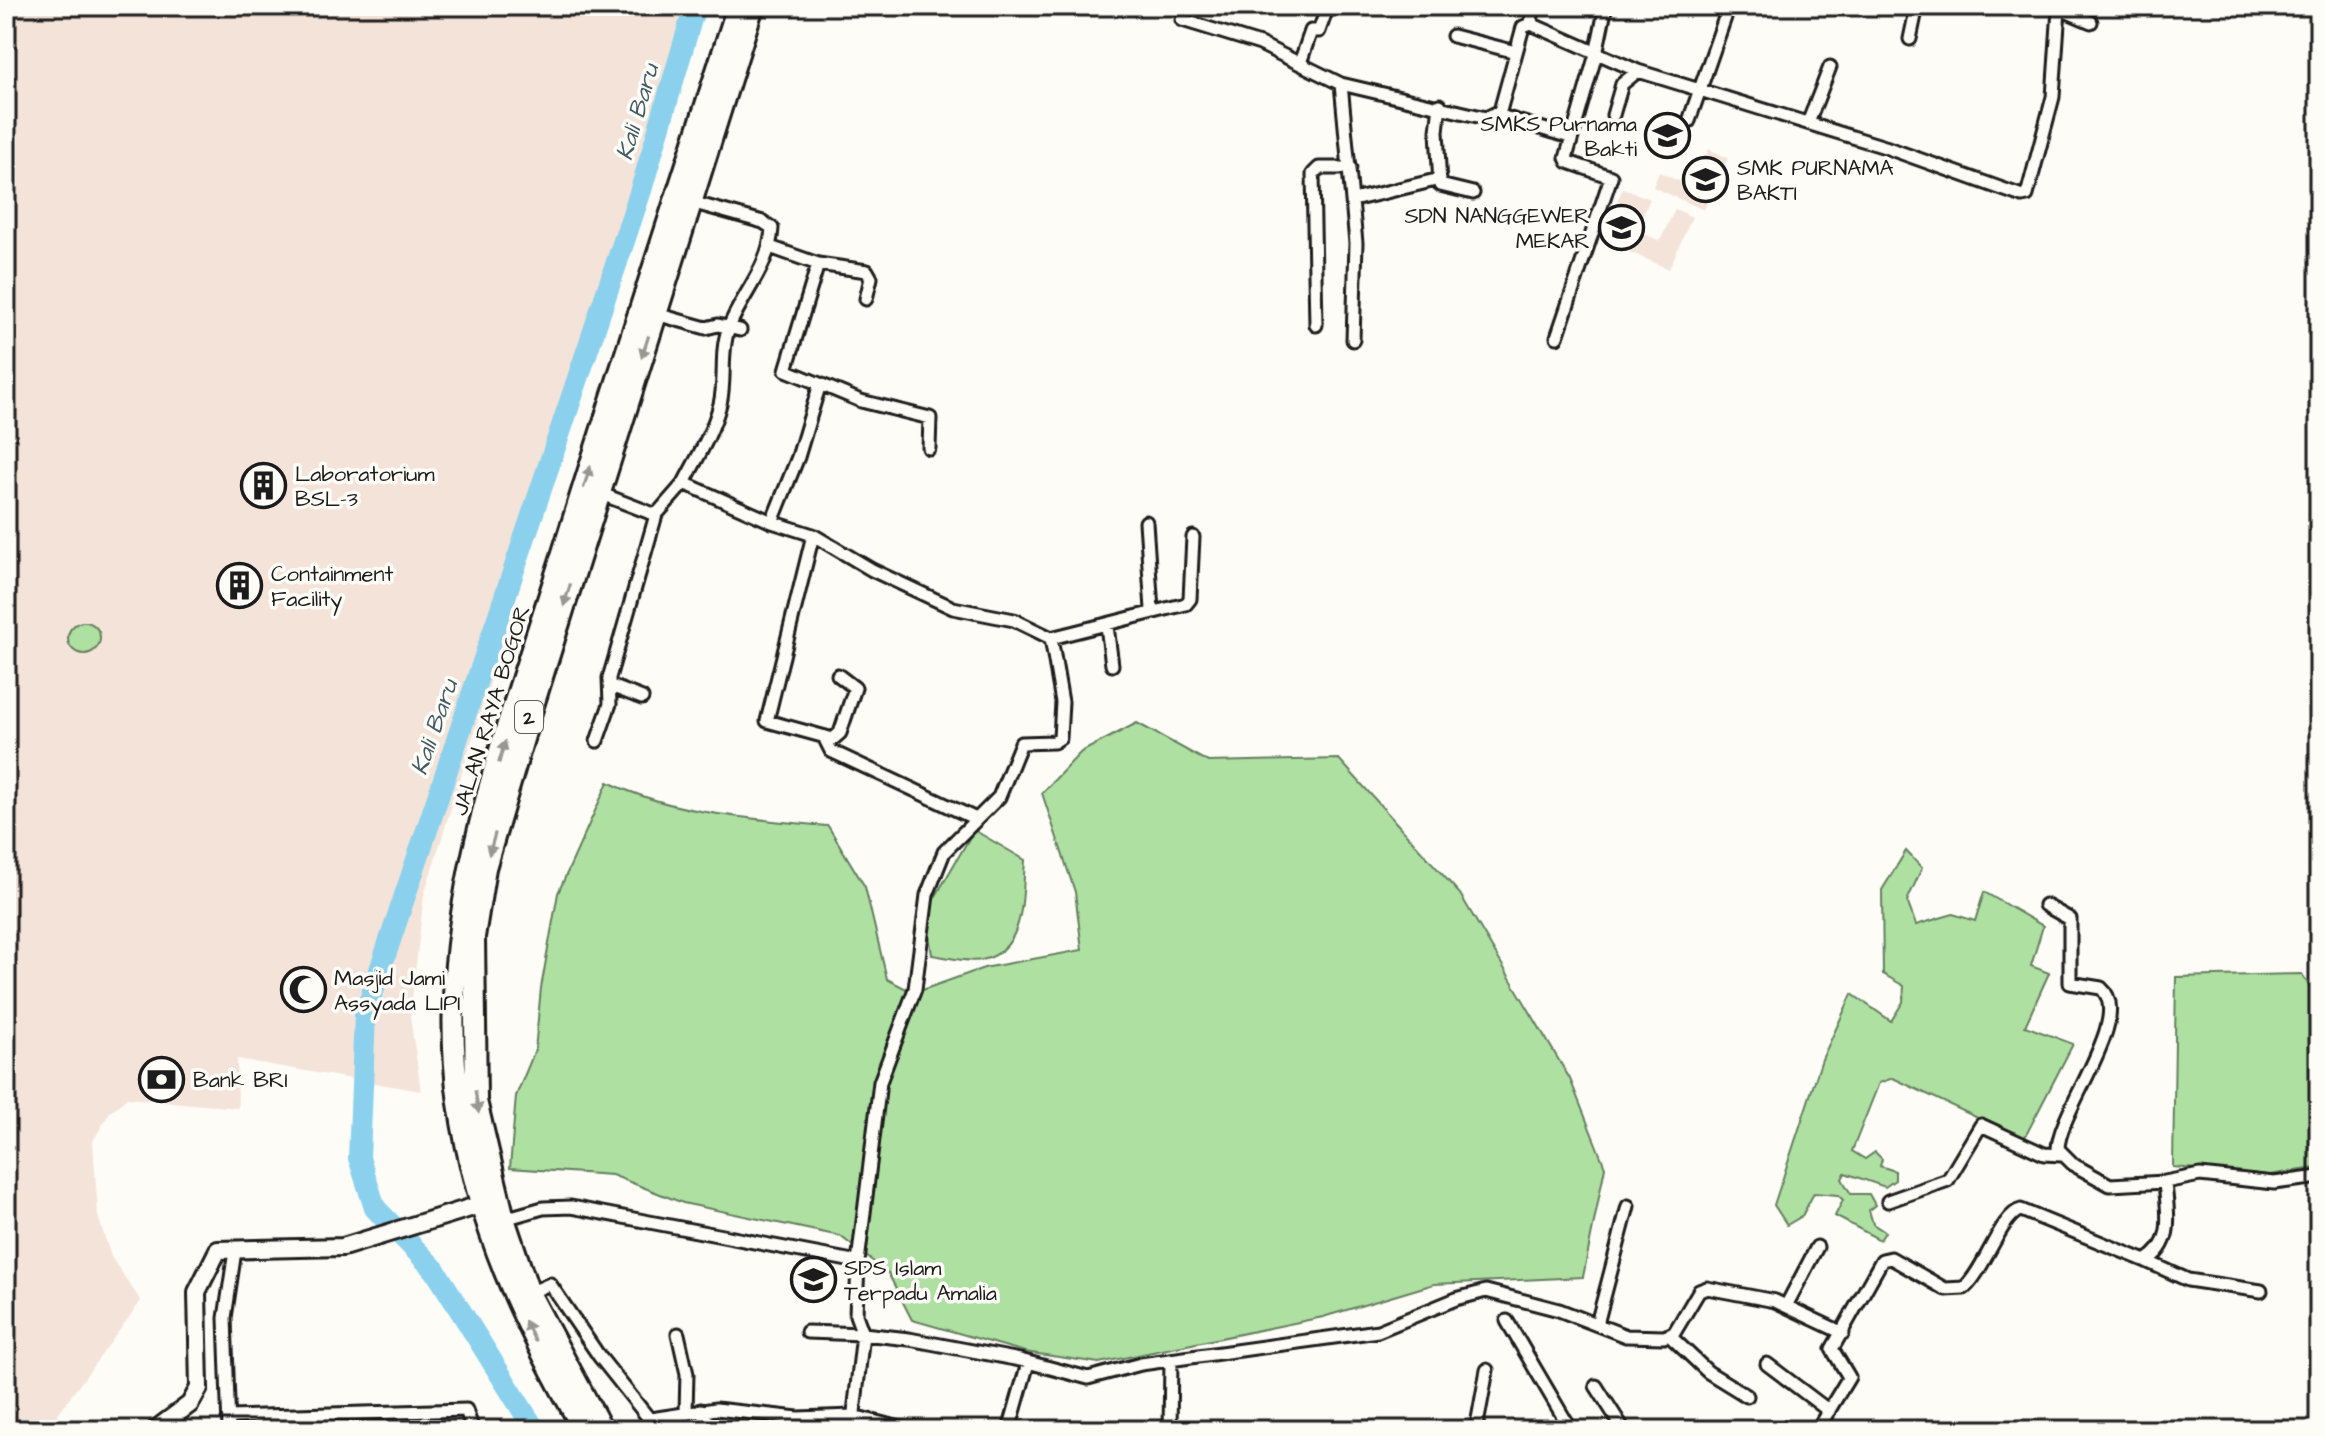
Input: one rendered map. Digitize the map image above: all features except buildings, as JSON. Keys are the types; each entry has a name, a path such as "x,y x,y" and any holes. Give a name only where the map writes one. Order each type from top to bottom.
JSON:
{"highway":[{"name":"JALAN RAYA BOGOR","path":"602,1430 529,1293 504,1219 476,1101 474,937 485,868 584,510 738,6"},
{"name":"JALAN RAYA BOGOR","path":"584,1430 515,1301 483,1204 459,1103 455,1002 461,906 468,867 514,710 584,510 599,493 753,6"}],"street":[{"path":"1300,63 1311,31 1319,31 1328,6"},
{"path":"1531,24 1533,6"},
{"path":"1557,337 1611,177 1568,162 1570,137 1596,54 1606,6"},
{"path":"1689,121 1729,6"},
{"path":"1910,39 1917,6"},
{"path":"1497,115 1523,27 1531,24 1638,71 1808,123 2014,194 2027,195 2053,97 2056,7 2091,22"},
{"path":"1182,20 1260,44 1341,84 1486,118 1497,115 1570,137"},
{"path":"1453,36 1516,52"},
{"path":"1808,123 1830,67"},
{"path":"1613,115 1622,84 1638,71"},
{"path":"1341,84 1356,243 1353,340"},
{"path":"1440,105 1437,131 1443,188 1473,193"},
{"path":"1316,325 1313,174 1319,168 1350,168"},
{"path":"1353,200 1440,179"},
{"path":"597,741 610,704 609,678 656,515 684,483 720,405 734,329 770,247 772,228 763,222 691,202"},
{"path":"770,247 818,264 867,271 871,278 866,299"},
{"path":"818,264 786,368 819,387 930,418 929,448"},
{"path":"656,314 706,328 718,325 734,329"},
{"path":"772,522 798,457 819,387"},
{"path":"684,483 772,522 813,535 872,570 953,608 1014,620 1051,638 1107,626 1152,610 1186,604 1190,599 1193,537"},
{"path":"599,493 656,515"},
{"path":"1146,522 1152,610"},
{"path":"813,535 767,721 833,739 840,733 855,688 838,675"},
{"path":"1107,626 1112,665"},
{"path":"852,1430 863,1334 856,1315 858,1262 880,1082 915,989 927,895 944,852 999,797 1021,743 1054,742 1060,738 1062,702 1051,638"},
{"path":"611,686 642,698"},
{"path":"825,739 831,751 976,819"},
{"path":"2045,905 2070,919 2070,983 2101,988 2106,995 2105,1040 2061,1125 2058,1143 2061,1155"},
{"path":"1888,1201 1948,1180 1981,1125 2044,1154 2061,1155 2110,1185 2167,1181 2185,1175 2274,1183 2319,1177"},
{"path":"2146,1261 2159,1251 2167,1239 2167,1181"},
{"path":"155,1430 190,1404 196,1395 200,1355 197,1292 218,1250 343,1247 365,1243 483,1204"},
{"path":"1597,1324 1628,1206"},
{"path":"504,1219 543,1208 571,1207 858,1262"},
{"path":"1817,1430 1849,1377 1845,1365 1832,1353 1882,1260 1891,1258 1945,1289 1964,1288 1978,1274 2010,1216 2017,1210 2194,1282 2261,1291"},
{"path":"1786,1306 1817,1247"},
{"path":"235,1251 225,1318 229,1424 466,1410 473,1430"},
{"path":"529,1293 550,1284 599,1356 658,1430"},
{"path":"1670,1336 1703,1288 1759,1296 1843,1333"},
{"path":"807,1332 909,1339 1088,1378 1171,1360 1378,1331 1456,1299 1486,1291 1507,1294 1626,1336 1670,1336 1694,1362 1747,1396"},
{"path":"1507,1321 1571,1430"},
{"path":"678,1334 687,1374 686,1411"},
{"path":"1170,1430 1171,1360"},
{"path":"1009,1430 1028,1363"},
{"path":"1767,1364 1829,1411"},
{"path":"1476,1430 1487,1370"},
{"path":"1596,1386 1624,1430"},
{"path":"651,1419 701,1410 779,1416 853,1416 908,1430"},
{"path":"701,1410 713,1430"},
{"path":"776,1430 779,1416"}],"shaded area":[{"path":"6,6 701,6 424,895 410,1016 421,1091 237,1059 238,1108 127,1098 110,1112 93,1141 98,1216 111,1257 141,1301 46,1430 6,1430"},
{"name":"SMK PURNAMA BAKTI","path":"1709,149 1728,158 1704,210 1653,187 1659,172 1692,187"},
{"name":"SDN NANGGEWER MEKAR","path":"1623,188 1650,199 1636,230 1660,241 1675,209 1692,217 1669,269 1600,239"}],"green space":[{"path":"84,622 95,627 100,638 95,649 84,654 73,649 68,638 73,627"},
{"path":"1137,723 1208,762 1339,759 1460,894 1570,1079 1605,1167 1583,1277 1434,1284 1323,1317 1099,1363 1025,1352 912,1320 888,1273 840,1236 683,1203 612,1175 510,1168 516,1096 535,1050 541,988 558,893 608,782 688,809 828,826 865,887 887,979 914,993 984,968 1082,950 1075,892 1042,793 1081,752"},
{"path":"974,830 1025,860 1019,920 1007,946 996,955 976,961 932,955 926,913"},
{"path":"1906,851 1922,868 1907,901 1916,925 1953,914 1975,921 1984,892 2043,926 2031,966 2049,973 2025,1026 2073,1044 2025,1137 2016,1136 1893,1078 1879,1083 1852,1151 1865,1159 1875,1152 1882,1159 1880,1166 1895,1171 1895,1180 1885,1187 1845,1173 1842,1179 1851,1194 1869,1194 1875,1205 1869,1210 1873,1224 1885,1232 1880,1240 1835,1216 1843,1200 1838,1195 1814,1193 1802,1216 1787,1225 1774,1205 1822,1059 1852,994 1891,1021 1903,1002 1904,986 1883,974 1882,890"},
{"path":"2302,974 2319,1003 2319,1155 2315,1168 2269,1175 2173,1167 2176,977"}],"waterway":[{"name":"Kali Baru","path":"535,1430 435,1270 375,1208 359,1158 365,1015 641,190 695,6"}],"place":[{"name":"SMKS Purnama Bakti","path":"1668,136"},
{"name":"SMK PURNAMA BAKTI","path":"1706,180"},
{"name":"SDN NANGGEWER MEKAR","path":"1621,228"},
{"name":"Laboratorium BSL-3","path":"264,486"},
{"name":"Containment Facility","path":"240,586"},
{"name":"Masjid Jami Assyada LIPI","path":"303,990"},
{"name":"Bank BRI","path":"162,1079"},
{"name":"SDS Islam Terpadu Amalia","path":"813,1280"}]}
